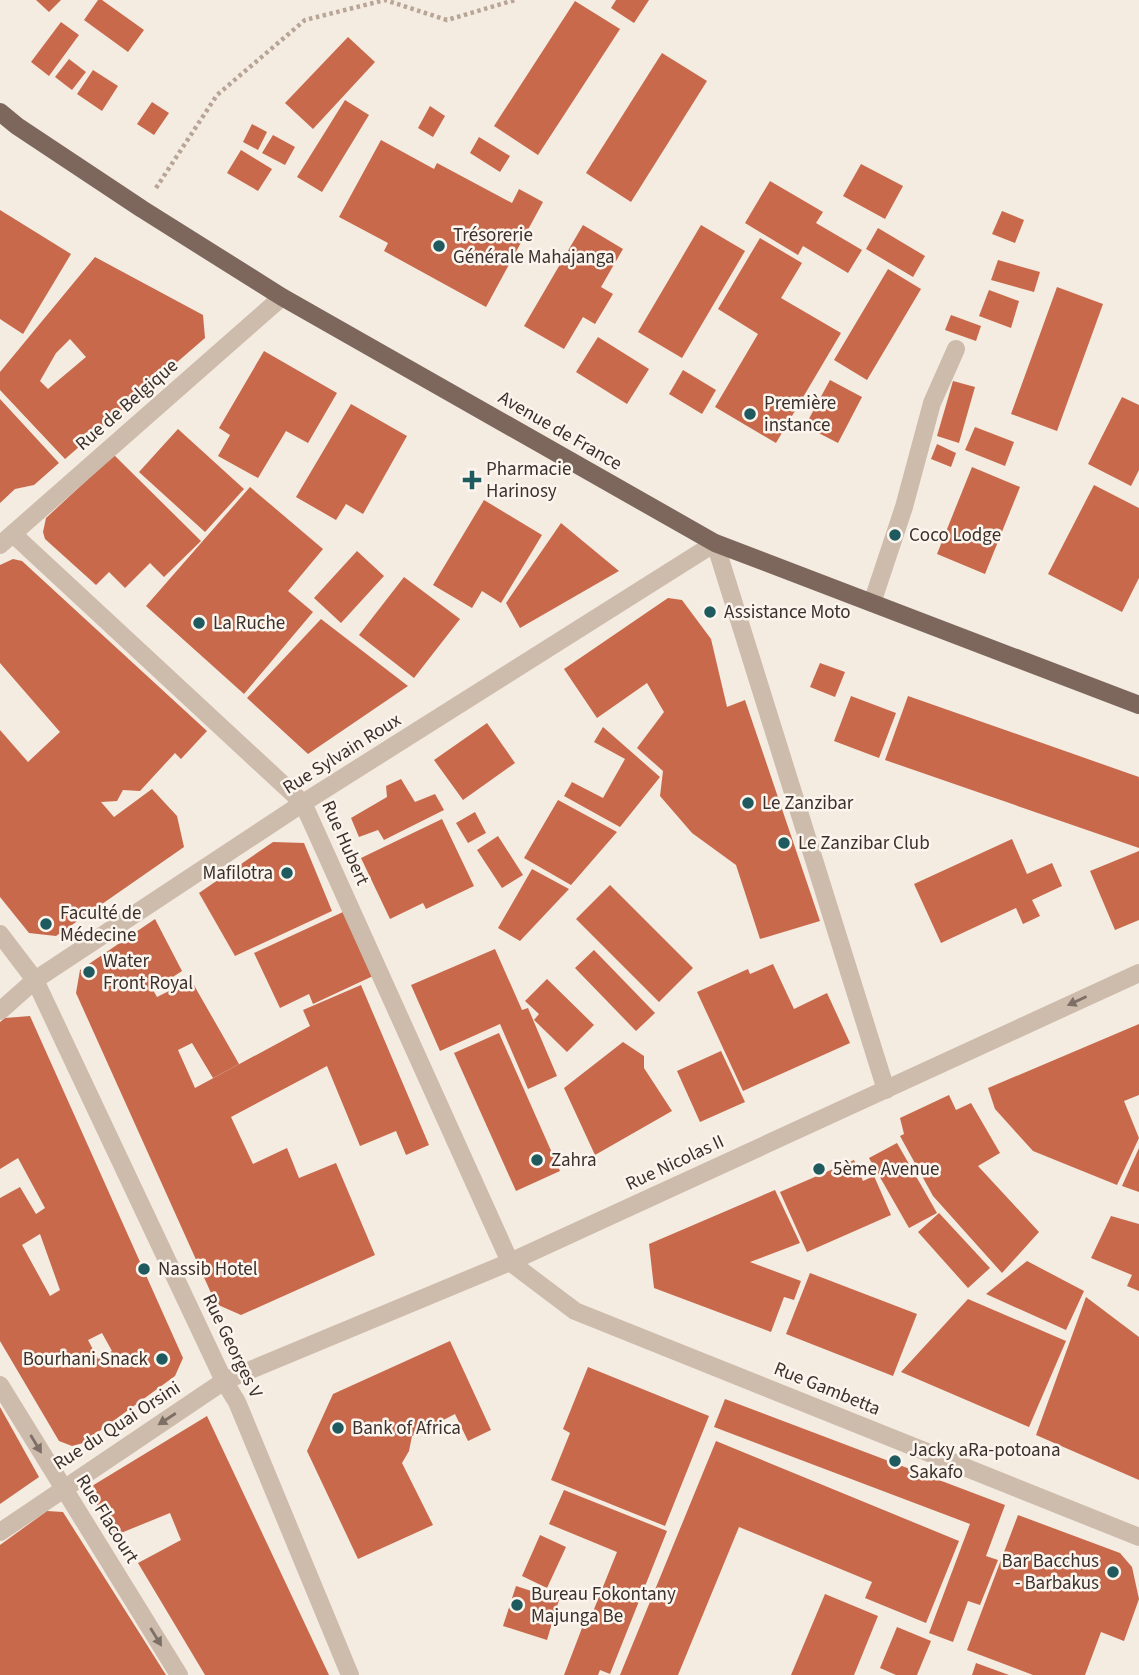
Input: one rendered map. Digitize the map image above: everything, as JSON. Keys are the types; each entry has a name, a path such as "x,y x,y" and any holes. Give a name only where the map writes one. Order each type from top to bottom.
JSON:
{"main road":[{"name":"Avenue de France","path":"0,112 17,127 282,297 715,543 1139,705"}],"street":[{"name":"Rue de Belgique","path":"6,540 282,297"},
{"path":"872,603 904,508 932,402 956,349"},
{"name":"Rue Hubert","path":"6,540 303,803 510,1262"},
{"name":"Rue Sylvain Roux","path":"0,1012 35,980 303,803 715,543"},
{"path":"715,543 886,1090"},
{"name":"Rue Georges V","path":"0,933 35,980 224,1381 247,1424 350,1675"},
{"name":"Rue Nicolas II","path":"224,1381 510,1262 1139,972"},
{"name":"Rue Gambetta","path":"510,1262 575,1311 1139,1536"},
{"name":"Rue du Quai Orsini","path":"0,1532 224,1381"},
{"name":"Rue Flacourt","path":"0,1385 179,1675"}],"path":[{"path":"142,209 217,95 305,20 385,1 447,20 515,0"}],"building":[{"path":"36,0 61,0 49,12"},
{"path":"98,0 102,0 144,30 128,52 84,20"},
{"path":"616,0 649,0 634,23 611,8"},
{"path":"575,1 620,29 538,155 494,126"},
{"path":"61,22 79,35 49,76 31,62"},
{"path":"348,37 375,62 313,129 285,103"},
{"path":"662,53 707,81 631,202 586,173"},
{"path":"69,59 86,72 72,90 55,77"},
{"path":"93,70 118,86 102,111 77,94"},
{"path":"345,100 369,115 322,192 297,177"},
{"path":"152,102 169,113 154,135 137,124"},
{"path":"430,106 445,116 433,137 418,128"},
{"path":"252,124 267,132 258,150 243,142"},
{"path":"273,135 295,147 285,165 262,153"},
{"path":"479,137 510,156 500,172 470,153"},
{"path":"381,140 434,169 437,163 512,203 519,189 543,202 486,307 384,251 388,243 339,217"},
{"path":"241,150 272,169 258,191 227,173"},
{"path":"861,164 903,186 885,219 843,196"},
{"path":"770,181 823,212 816,223 862,250 848,273 803,246 798,255 745,223"},
{"path":"0,210 71,254 23,334 0,319"},
{"path":"1002,211 1024,220 1015,243 992,234"},
{"path":"583,225 623,249 601,287 613,294 595,324 583,317 564,349 524,326"},
{"path":"701,225 745,251 682,358 638,332"},
{"path":"878,228 925,256 913,277 866,249"},
{"path":"760,238 802,263 781,298 841,333 776,443 715,407 758,334 718,309"},
{"path":"95,257 203,315 205,338 65,459 0,390 0,372","holes":["70,339 86,357 48,389 40,381 56,353"]},
{"path":"998,260 1040,272 1034,292 991,280"},
{"path":"888,269 921,289 867,380 834,360"},
{"path":"1057,287 1103,304 1057,431 1011,414"},
{"path":"989,290 1019,301 1011,328 979,316"},
{"path":"951,315 981,326 976,341 945,330"},
{"path":"598,337 649,369 627,404 576,372"},
{"path":"264,351 337,393 308,443 286,431 258,478 218,456 230,435 219,428"},
{"path":"683,370 716,390 702,414 669,394"},
{"path":"830,380 862,397 838,443 805,426"},
{"path":"953,381 975,387 959,443 937,436"},
{"path":"1122,397 1139,405 1139,470 1131,486 1088,464"},
{"path":"0,399 59,463 34,485 15,489 0,503"},
{"path":"351,404 407,436 363,514 346,504 336,520 296,497"},
{"path":"975,427 1014,442 1005,466 965,450"},
{"path":"178,429 244,489 205,532 139,472"},
{"path":"937,444 956,453 951,467 931,459"},
{"path":"114,455 201,541 164,577 150,563 125,588 109,572 96,585 45,539 43,532 46,518"},
{"path":"972,467 1020,487 985,574 937,554"},
{"path":"1094,485 1139,508 1139,578 1122,612 1048,574"},
{"path":"250,487 323,549 288,591 313,612 244,694 146,606"},
{"path":"484,500 542,535 501,603 482,591 472,608 433,585"},
{"path":"561,523 619,571 520,628 506,603"},
{"path":"357,551 384,576 341,623 314,598"},
{"path":"13,559 22,561 207,731 181,759 175,753 140,791 123,790 117,801 101,802 114,817 152,789 177,816 184,847 56,936 29,933 0,897 0,730 28,762 60,732 0,663 0,565"},
{"path":"404,577 460,619 414,678 359,635"},
{"path":"668,598 682,600 711,639 727,707 745,700 820,921 760,939 736,865 692,833 660,796 663,771 637,748 664,712 647,683 597,718 564,669"},
{"path":"321,619 408,686 308,754 247,698"},
{"path":"820,663 845,672 835,697 810,687"},
{"path":"851,696 896,713 879,758 834,741"},
{"path":"908,696 1139,777 1139,848 885,760"},
{"path":"487,723 515,763 463,800 434,760"},
{"path":"603,727 660,777 620,827 564,796 572,782 603,798 625,759 594,742"},
{"path":"401,779 415,802 435,794 444,810 384,840 378,830 359,837 351,818 387,797 386,786"},
{"path":"558,800 617,832 571,885 524,858"},
{"path":"475,812 486,833 468,843 456,823"},
{"path":"442,819 474,886 426,909 423,903 390,919 361,858"},
{"path":"498,836 523,875 502,888 477,850"},
{"path":"1012,839 1027,874 1052,863 1062,886 1032,900 1040,916 1023,924 1016,908 941,943 914,884"},
{"path":"273,842 304,843 332,911 235,956 199,893"},
{"path":"1139,851 1139,920 1115,930 1090,871"},
{"path":"532,869 569,889 520,941 498,928"},
{"path":"610,885 693,968 659,1002 576,919"},
{"path":"343,912 373,976 313,1004 309,994 280,1008 254,953"},
{"path":"155,919 182,971 153,990 157,997 191,980 239,1064 213,1078 192,1043 178,1050 195,1088 310,1026 303,1010 361,985 429,1145 406,1155 396,1131 360,1146 327,1066 231,1117 253,1164 287,1148 299,1178 336,1163 375,1255 241,1315 216,1304 76,993 80,970"},
{"path":"495,949 522,1010 528,1008 557,1076 528,1089 500,1024 440,1051 411,985"},
{"path":"594,950 655,1013 636,1031 575,968"},
{"path":"773,964 794,1009 827,993 850,1043 743,1091 697,992 748,969 750,974"},
{"path":"547,979 594,1025 567,1052 534,1020 539,1014 525,1001"},
{"path":"30,1016 183,1358 175,1376 83,1443 72,1446 59,1441 0,1341 0,1198 20,1187 36,1214 45,1208 18,1158 0,1169 0,1022 5,1018","holes":["40,1234 60,1290 50,1296 22,1245","102,1333 112,1351 98,1359 88,1340"]},
{"path":"1139,1024 1139,1095 1124,1101 1139,1138 1117,1185 1033,1151 995,1109 988,1088"},
{"path":"499,1033 560,1171 516,1191 454,1053"},
{"path":"623,1042 644,1056 644,1068 672,1111 595,1155 564,1088"},
{"path":"721,1051 745,1102 700,1122 677,1071"},
{"path":"949,1095 956,1110 971,1103 1000,1153 978,1166 1039,1232 1002,1273 933,1196 900,1136 904,1134 900,1118"},
{"path":"897,1143 937,1213 909,1228 869,1158"},
{"path":"1139,1148 1139,1192 1122,1186"},
{"path":"854,1160 863,1181 874,1176 891,1215 807,1252 780,1192"},
{"path":"775,1190 800,1243 750,1262 801,1281 794,1300 784,1297 771,1332 654,1288 649,1244"},
{"path":"939,1213 990,1268 968,1288 918,1232"},
{"path":"1111,1216 1139,1224 1139,1291 1127,1286 1132,1275 1091,1258"},
{"path":"1027,1261 1084,1291 1066,1330 986,1294"},
{"path":"810,1273 917,1314 893,1376 786,1334"},
{"path":"1086,1297 1139,1337 1139,1480 1036,1435"},
{"path":"968,1299 1066,1341 1029,1427 901,1372"},
{"path":"450,1341 491,1430 468,1441 455,1414 412,1436 409,1451 402,1463 433,1525 358,1559 307,1451 333,1394"},
{"path":"588,1367 709,1416 665,1526 551,1480 570,1433 563,1429"},
{"path":"725,1399 1005,1505 986,1556 998,1560 980,1605 968,1601 953,1642 929,1633 970,1524 714,1427"},
{"path":"0,1407 39,1477 0,1504"},
{"path":"207,1416 329,1675 205,1675 138,1563 181,1540 170,1513 116,1535 87,1489"},
{"path":"716,1441 959,1541 926,1623 865,1598 872,1582 739,1527 678,1675 620,1675"},
{"path":"564,1490 667,1531 610,1674 600,1670 598,1675 564,1675 617,1552 549,1524"},
{"path":"47,1511 63,1512 166,1675 0,1675 0,1545"},
{"path":"1018,1515 1120,1553 1132,1567 1139,1599 1124,1641 1101,1632 1085,1675 1033,1675 967,1650"},
{"path":"540,1535 566,1547 547,1588 522,1576"},
{"path":"516,1586 559,1600 547,1640 503,1626"},
{"path":"825,1594 878,1616 854,1675 791,1675"},
{"path":"897,1627 931,1641 917,1675 896,1675 880,1668"},
{"path":"976,1663 1009,1675 972,1675"}],"place":[{"name":"Trésorerie Générale Mahajanga","path":"439,246"},
{"name":"Première instance","path":"750,414"},
{"name":"Pharmacie Harinosy","path":"472,480"},
{"name":"Coco Lodge","path":"895,535"},
{"name":"Assistance Moto","path":"710,612"},
{"name":"La Ruche","path":"199,623"},
{"name":"Le Zanzibar","path":"748,803"},
{"name":"Le Zanzibar Club","path":"784,843"},
{"name":"Mafilotra","path":"287,873"},
{"name":"Faculté de Médecine","path":"46,924"},
{"name":"Water Front Royal","path":"89,972"},
{"name":"Zahra","path":"537,1160"},
{"name":"5ème Avenue","path":"819,1169"},
{"name":"Nassib Hotel","path":"144,1269"},
{"name":"Bourhani Snack","path":"162,1359"},
{"name":"Bank of Africa","path":"338,1428"},
{"name":"Jacky aRa-potoana Sakafo","path":"895,1461"},
{"name":"Bar Bacchus - Barbakus","path":"1113,1572"},
{"name":"Bureau Fokontany Majunga Be","path":"517,1605"}]}
